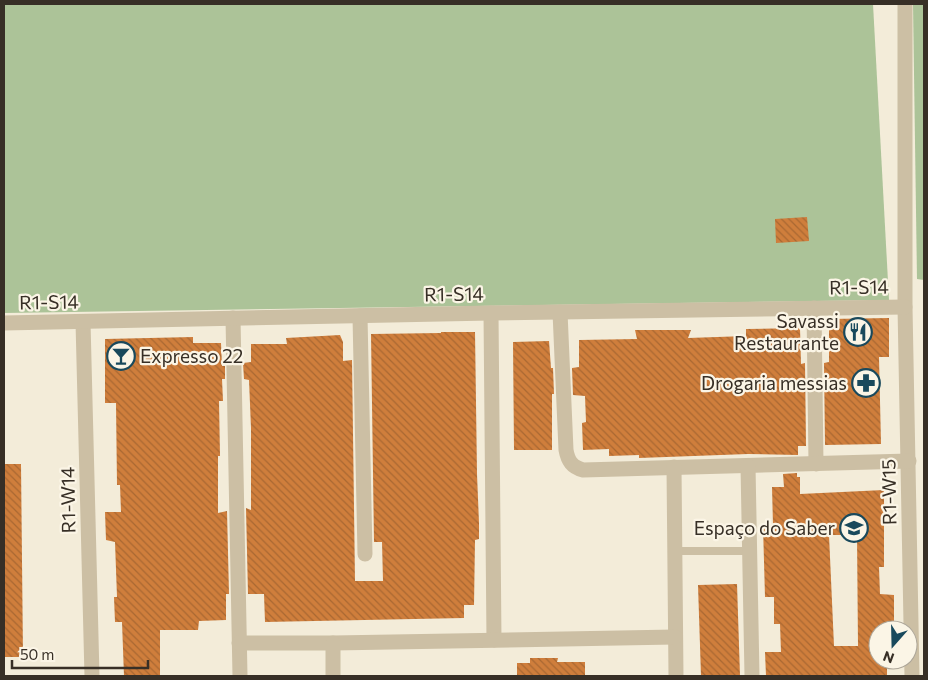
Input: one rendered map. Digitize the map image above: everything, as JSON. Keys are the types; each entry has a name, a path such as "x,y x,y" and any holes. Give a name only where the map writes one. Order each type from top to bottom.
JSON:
{"street":[{"name":"R1-W15","path":"905,4 905,307 909,461 917,540 912,676"},
{"name":"R1-S14","path":"4,323 905,307"},
{"path":"814,308 816,464"},
{"path":"560,312 566,450 571,464 576,468 583,470 909,461"},
{"path":"491,313 494,640"},
{"path":"360,316 365,554"},
{"path":"233,318 240,676"},
{"name":"R1-W14","path":"84,322 92,676"},
{"path":"748,466 752,676"},
{"path":"674,467 676,676"},
{"path":"239,643 675,637"},
{"path":"333,643 333,676"}],"lane":[{"path":"675,551 750,551"}],"green space":[{"path":"4,4 873,4 889,300 4,313"},
{"path":"913,4 924,4 924,280 917,279"}],"building":[{"path":"807,217 809,241 776,243 775,219"},
{"path":"889,318 889,357 879,357 881,444 825,445 824,363 829,362 829,319"},
{"path":"800,328 801,364 805,363 806,446 798,446 798,455 748,454 639,458 639,455 609,456 609,449 583,450 582,423 586,422 585,396 573,395 572,368 579,367 579,340 637,339 635,330 691,330 688,338 746,336 746,329"},
{"path":"475,332 479,539 475,540 474,605 464,605 464,618 265,622 264,594 248,594 246,508 251,510 251,428 249,380 244,379 243,363 251,362 251,344 287,344 286,338 340,335 343,342 343,361 352,360 355,581 383,581 382,542 374,542 371,334"},
{"path":"193,337 193,343 221,343 222,366 225,366 225,379 222,379 223,401 219,401 218,513 227,511 229,594 226,594 226,620 199,621 198,630 160,630 160,676 124,676 122,622 115,622 114,597 117,597 115,542 106,540 105,512 121,512 120,485 117,485 116,403 105,403 105,339"},
{"path":"549,341 554,394 552,394 552,450 514,450 513,342"},
{"path":"4,464 21,464 23,657 4,657"},
{"path":"797,473 797,477 800,477 800,494 884,490 884,567 879,567 880,594 894,595 894,620 868,620 868,670 887,670 887,676 766,676 765,652 781,652 780,624 774,624 774,597 765,597 763,526 773,525 772,487 784,487 783,474","holes":["829,535 857,535 858,646 834,646"]},
{"path":"737,584 740,676 701,676 698,585"},
{"path":"530,658 558,658 557,662 585,662 585,676 517,676 517,663 530,663"}],"place":[{"name":"Savassi Restaurante","path":"858,332"},
{"name":"Expresso 22","path":"121,356"},
{"name":"Drogaria messias","path":"866,383"},
{"name":"Espaço do Saber","path":"854,528"}]}
